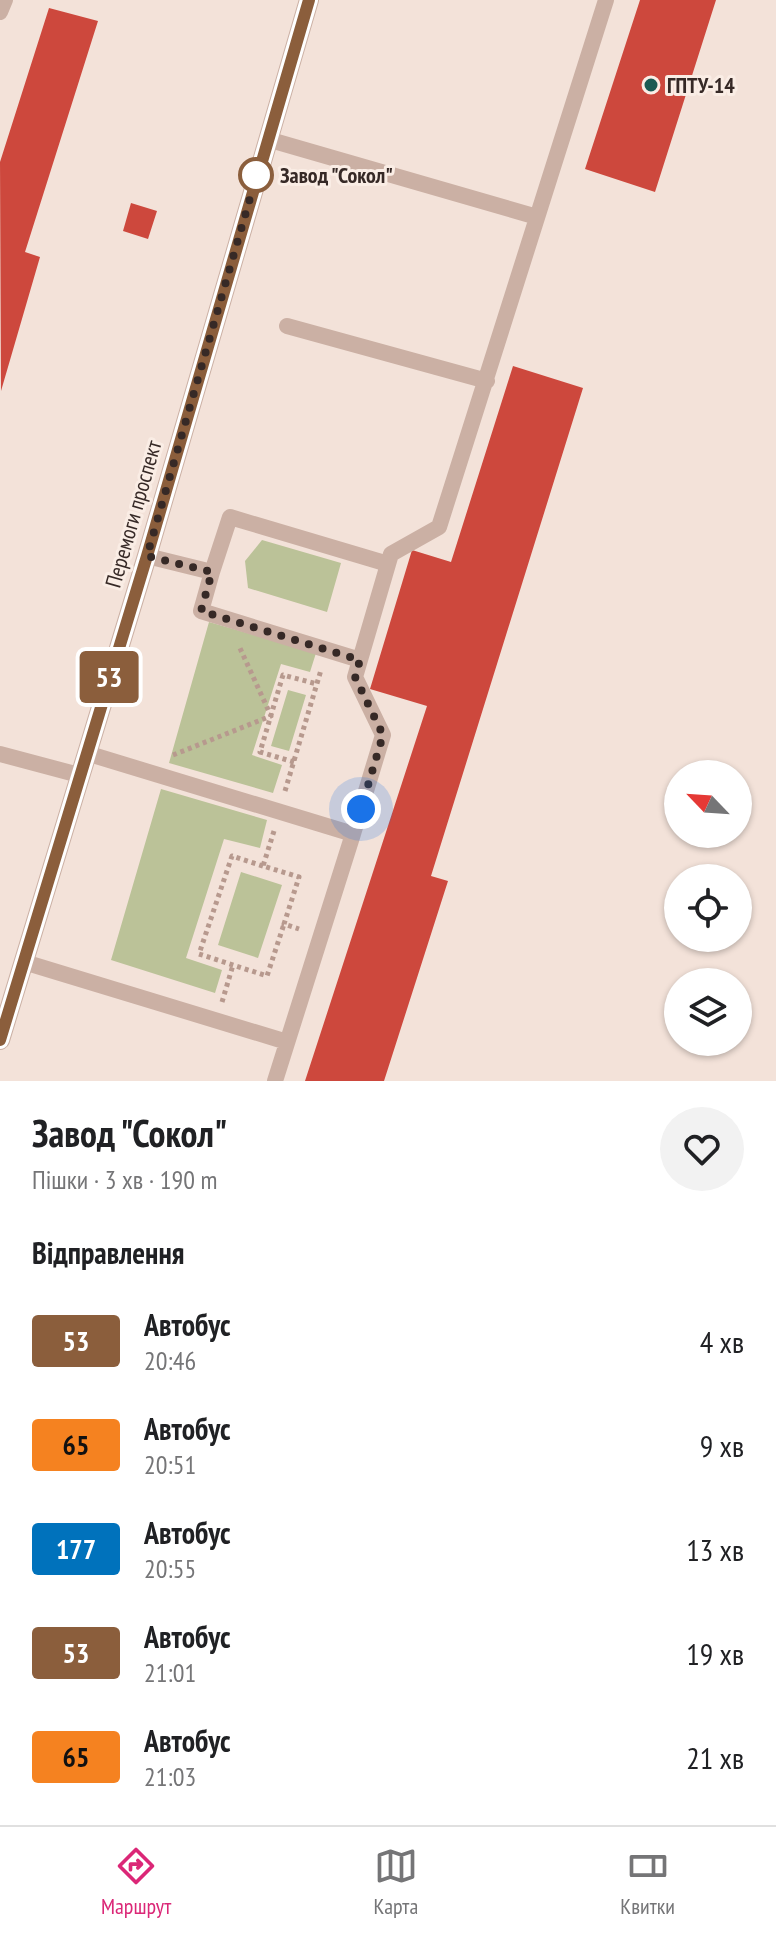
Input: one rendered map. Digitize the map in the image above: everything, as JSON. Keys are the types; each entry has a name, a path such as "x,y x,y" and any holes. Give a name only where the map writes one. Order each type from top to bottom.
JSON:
{"street":[{"name":"Перемоги проспект","path":"0,1040 147,556 309,0"}],"lane":[{"path":"0,12 5,0"},
{"path":"275,1081 383,735 355,677 391,554 439,527 606,0"},
{"path":"267,139 537,217"},
{"path":"287,326 487,381"},
{"path":"360,660 201,611 212,572 230,517 388,564"},
{"path":"147,556 212,572"},
{"path":"86,753 353,834"},
{"path":"0,754 79,775"},
{"path":"24,962 287,1042"}],"path":[{"path":"228,619 271,716"},
{"path":"263,866 327,650"},
{"path":"294,762 260,752 283,675 317,684"},
{"path":"171,756 271,716"},
{"path":"232,856 299,877 284,924 267,976 199,954 232,856"},
{"path":"284,924 321,935"},
{"path":"216,1020 233,965"}],"green space":[{"path":"262,540 341,563 327,612 248,588 245,561"},
{"path":"209,622 316,653 310,672 281,664 252,755 282,765 273,793 169,763"},
{"path":"288,690 306,695 289,751 271,746"},
{"path":"161,789 267,820 260,848 224,839 186,958 222,970 215,993 111,960"},
{"path":"241,872 282,885 258,958 218,945"}],"building":[{"name":"ГПТУ-14","path":"640,0 716,0 655,192 585,169"},
{"path":"49,8 98,21 25,252 40,257 1,391 0,162"},
{"path":"131,203 157,211 148,239 123,231"},
{"path":"513,366 583,388 431,876 448,881 384,1081 305,1081 427,706 370,689 412,550 451,562"}],"bus line":[{"name":"53","path":"0,1040 147,556 309,0"}],"place":[{"name":"ГПТУ-14","path":"651,85"},
{"name":"Завод \"Сокол\"","path":"256,175"}],"route":[{"path":"256,175 259,167 147,556 212,572 201,611 360,660 355,677 383,735 361,809"}]}
